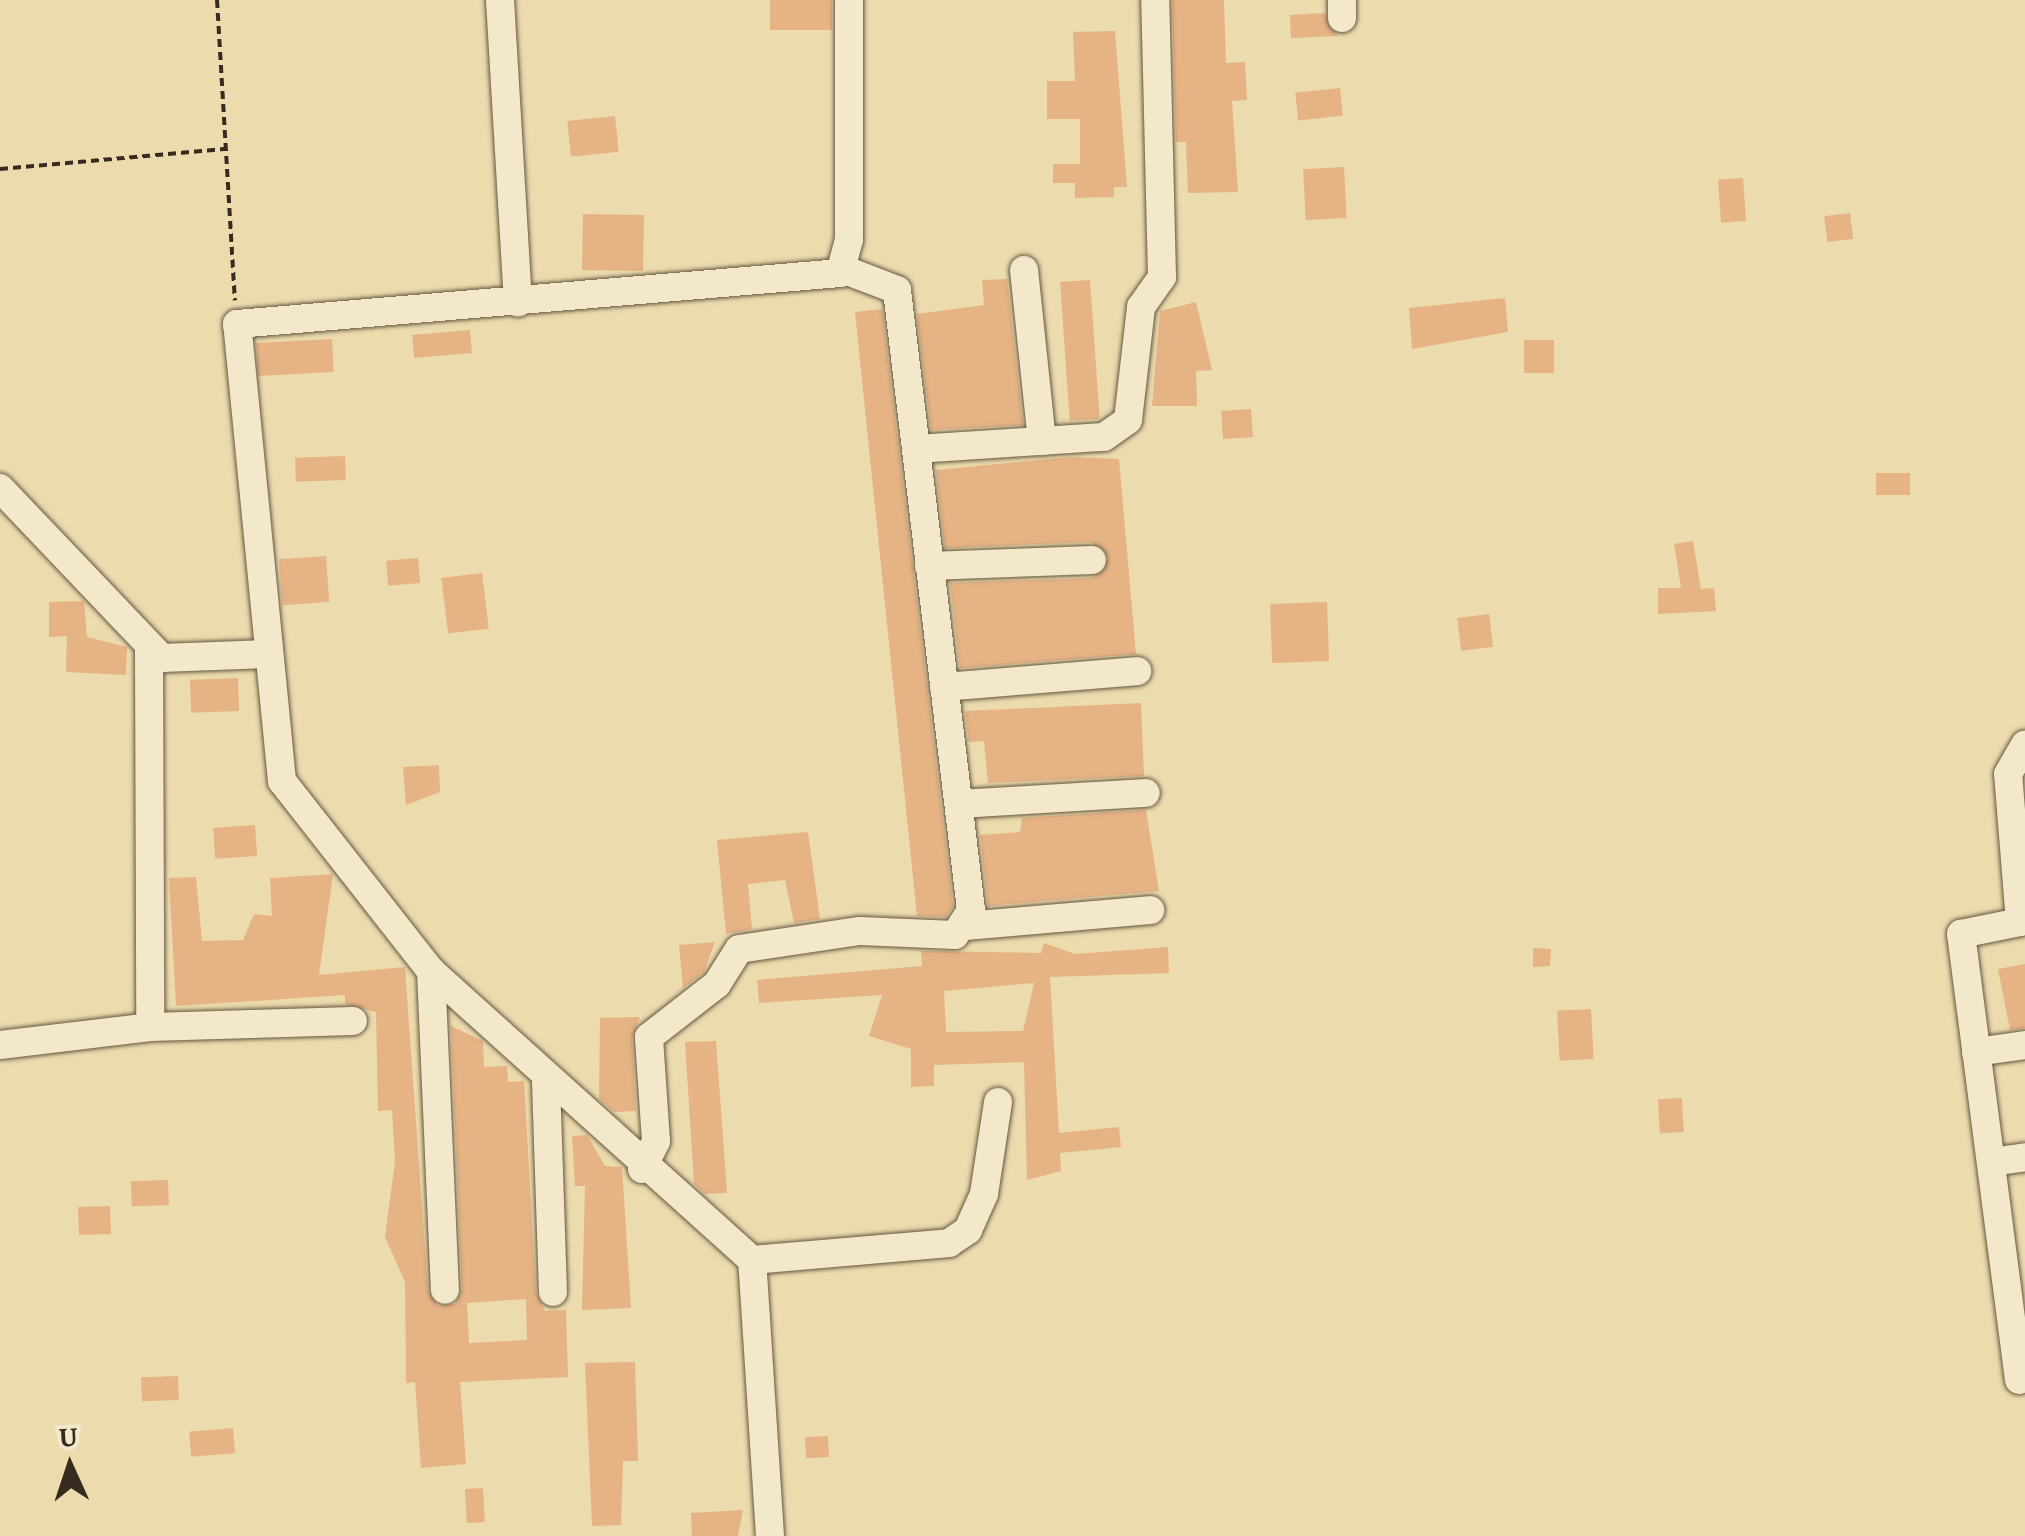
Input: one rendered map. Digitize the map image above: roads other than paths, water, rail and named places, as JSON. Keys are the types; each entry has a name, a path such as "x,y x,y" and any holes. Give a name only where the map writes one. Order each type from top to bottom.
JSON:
{"street":[{"path":"500,0 518,302"},
{"path":"845,270 849,0"},
{"path":"916,449 1104,437 1128,420 1141,308 1162,277 1154,0"},
{"path":"642,1169 656,1141 649,1038 717,984 739,948 860,930 956,935 965,926 972,891 898,290 845,270 237,324 282,781 431,971 642,1169 752,1260 949,1243 968,1230 984,1194 998,1102"},
{"path":"1024,270 1042,441"},
{"path":"0,488 149,649 181,661 267,654"},
{"path":"929,566 1092,560"},
{"path":"149,649 150,1027"},
{"path":"944,687 1137,671"},
{"path":"2019,1380 2015,1267 1991,1162 1961,934 2020,922 2019,852 2008,774 2024,748"},
{"path":"960,804 1146,793"},
{"path":"965,926 1150,910"},
{"path":"431,971 445,1290"},
{"path":"0,1045 150,1027 352,1021"},
{"path":"1976,1052 2025,1046"},
{"path":"546,1082 553,1292"},
{"path":"1991,1162 2025,1157"},
{"path":"752,1260 770,1536"}]}
